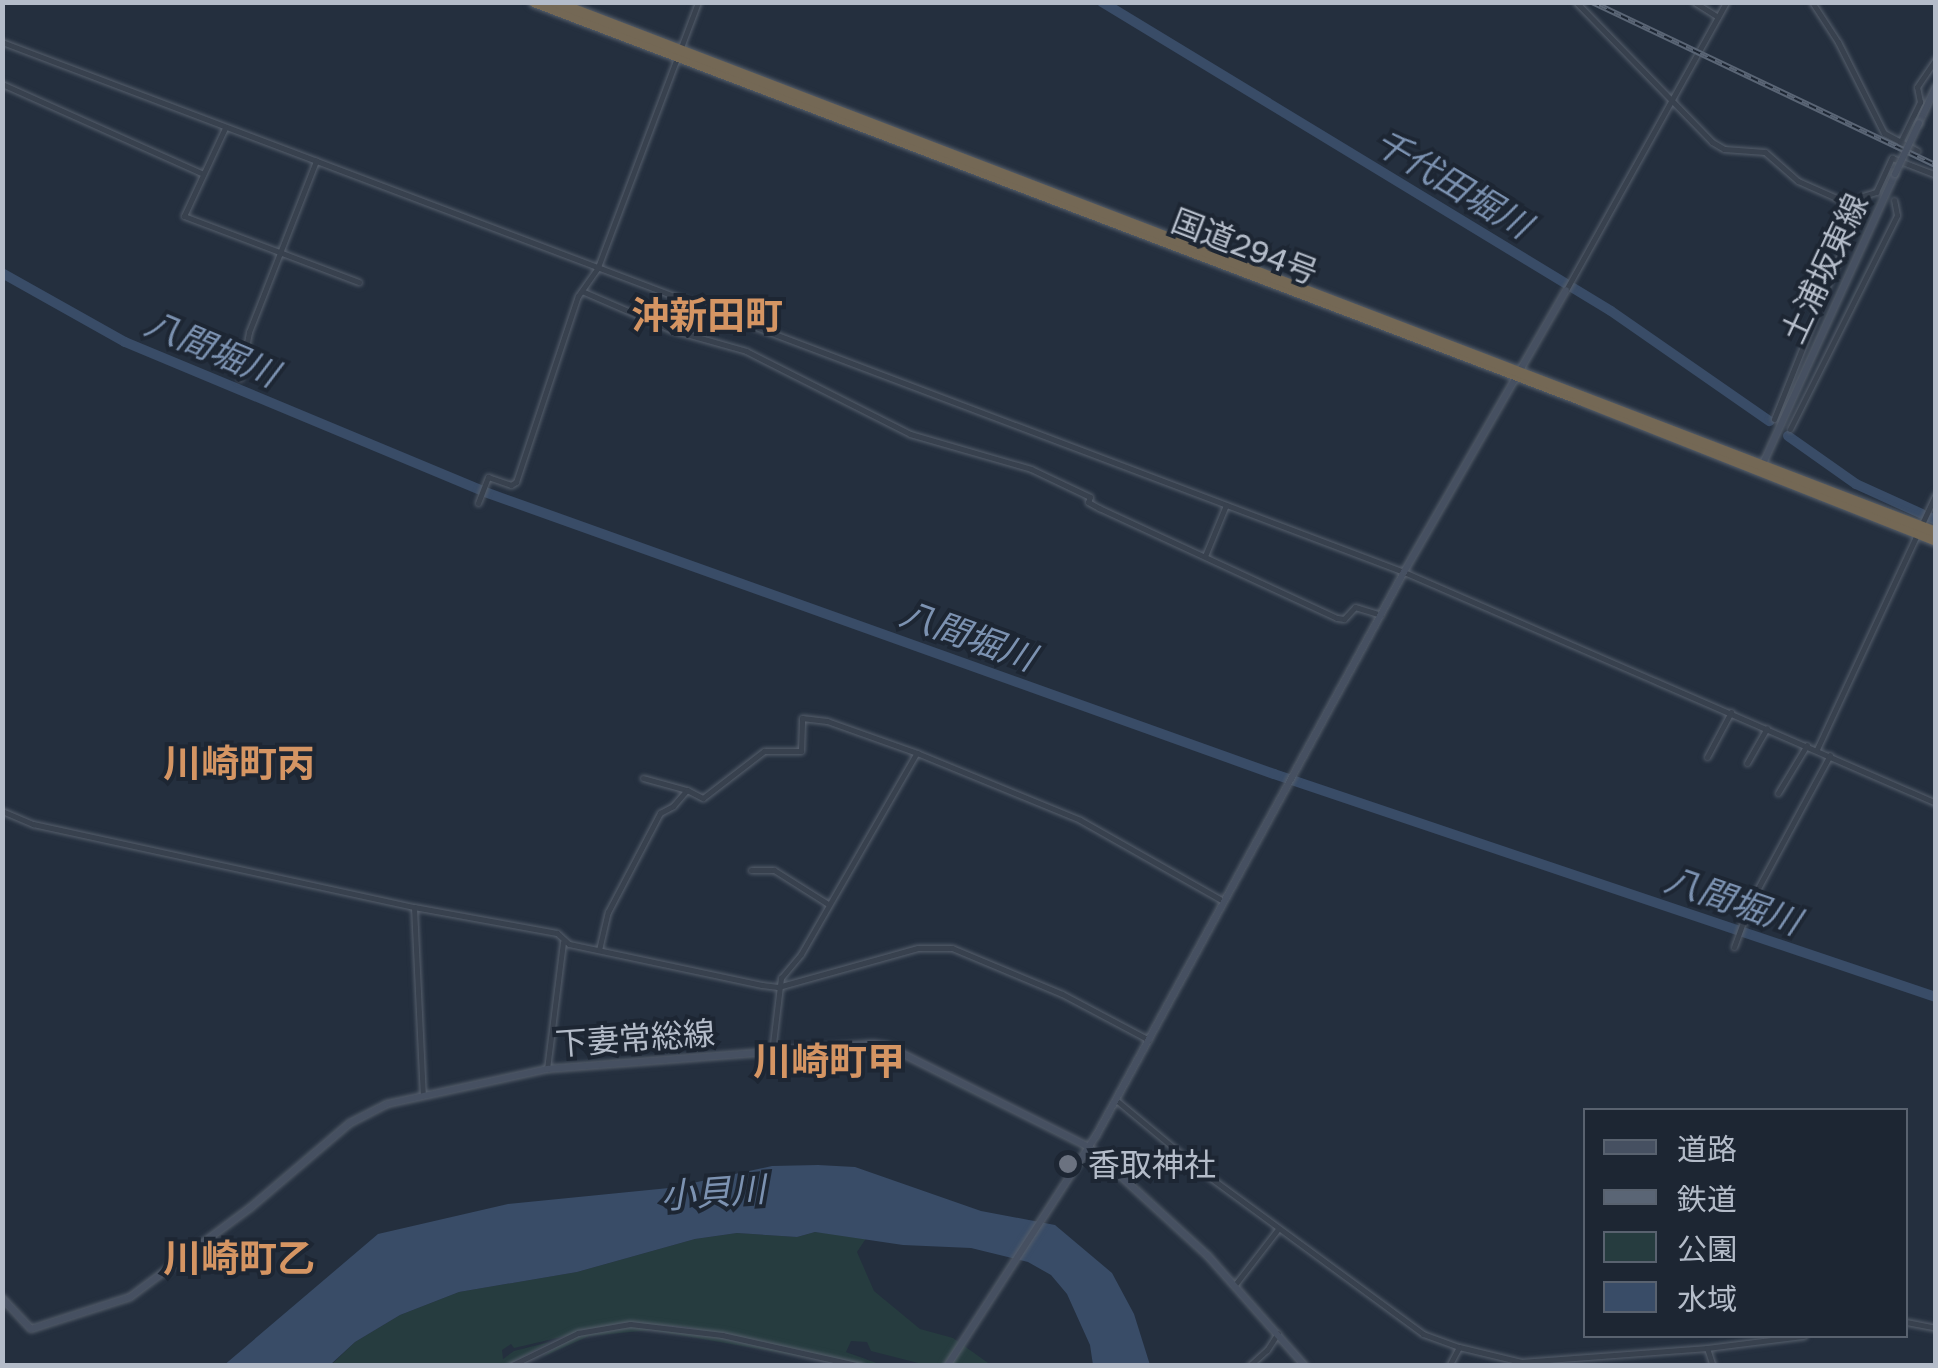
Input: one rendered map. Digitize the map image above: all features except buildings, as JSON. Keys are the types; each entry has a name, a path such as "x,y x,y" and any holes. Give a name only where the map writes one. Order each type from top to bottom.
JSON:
{"highway":[{"name":"国道294号","path":"534,2 678,53 1919,529 1936,532"},
{"name":"国道294号","path":"555,2 678,53"},
{"name":"国道294号","path":"1919,529 1936,541"}],"main road":[{"name":"土浦坂東線","path":"1761,466 1936,87"},
{"path":"947,1366 1089,1147 1380,614 1568,286"},
{"name":"下妻常総線","path":"2,1298 31,1329 130,1298 250,1208 350,1122 370,1111 423,1095 547,1069 887,1046 1089,1147 1208,1256 1305,1366"}],"street":[{"path":"478,502 488,476 510,486 516,482 578,296 598,267 698,2"},
{"path":"1576,2 1640,73 1712,142 1724,148 1765,152 1798,181 1859,208"},
{"path":"1694,2 1718,17"},
{"path":"1568,286 1726,2"},
{"path":"1822,2 1814,5 1838,42 1884,133 1918,151"},
{"path":"2,42 1404,572 1936,803"},
{"path":"1900,143 1920,102 1917,87 1936,59"},
{"path":"2,84 202,174"},
{"path":"225,128 184,216 278,255 359,282"},
{"path":"1774,419 1863,196 1876,192 1892,158 1936,175"},
{"path":"240,378 248,332 316,161"},
{"path":"1790,429 1897,216 1894,200"},
{"path":"584,292 672,330 746,351 910,434 1031,469 1090,498 1088,502 1099,508 1337,618 1344,619 1355,607 1380,614"},
{"path":"1817,749 1936,494"},
{"path":"1205,556 1226,505"},
{"path":"1707,757 1731,712"},
{"path":"643,778 703,798 764,751 801,751 802,718 828,720 1080,820 1226,902"},
{"path":"1747,763 1767,728"},
{"path":"1778,793 1807,745"},
{"path":"772,1052 778,987 917,753"},
{"path":"1735,945 1830,756"},
{"path":"599,950 608,912 636,854 660,813 674,806 687,790"},
{"path":"2,812 33,824 414,907 557,933 563,942 547,1069"},
{"path":"751,870 774,870 828,904"},
{"path":"414,907 423,1095"},
{"path":"563,942 778,987 918,948 952,948 1062,994 1149,1040"},
{"path":"1116,1100 1278,1229 1423,1334 1521,1362 1788,1338"},
{"path":"1234,1286 1278,1229"},
{"path":"1908,1322 1936,1328"},
{"path":"510,1366 578,1333 630,1324 697,1330 860,1366"},
{"path":"1248,1366 1267,1350 1278,1332"},
{"path":"1450,1366 1459,1346"},
{"path":"1707,1348 1713,1366"}],"green space":[{"path":"815,1232 867,1237 857,1252 874,1291 920,1329 953,1338 991,1365 926,1365 871,1351 867,1342 851,1341 846,1352 882,1365 867,1365 686,1327 622,1323 514,1348 511,1344 502,1350 503,1359 514,1351 550,1342 507,1365 330,1366 355,1342 400,1315 459,1292 577,1272 695,1239 737,1233 797,1237"},
{"path":"629,1326 710,1334 850,1365 651,1330 589,1336 542,1357 569,1338"}],"water":[{"name":"小貝川","path":"772,1166 855,1167 981,1211 1055,1225 1112,1273 1134,1314 1150,1365 1093,1365 1090,1345 1067,1294 1051,1275 1028,1262 971,1248 903,1245 815,1232 797,1237 737,1233 695,1239 577,1272 459,1292 400,1315 355,1342 330,1365 223,1366 378,1234 508,1204 669,1188"}],"waterway":[{"name":"千代田堀川","path":"1102,2 1611,311 1769,421"},
{"name":"八間堀川","path":"2,273 125,342 485,492 1274,774 1936,997"},
{"name":"千代田堀川","path":"1788,436 1856,484 1922,514"},
{"name":"千代田堀川","path":"1929,517 1936,520"}],"railway":[{"path":"1592,2 1936,165"}],"place":[{"name":"香取神社","path":"1068,1164"}],"district":[{"name":"沖新田町","path":"707,315"},
{"name":"川崎町丙","path":"239,763"},
{"name":"川崎町甲","path":"829,1061"},
{"name":"川崎町乙","path":"239,1258"}]}
